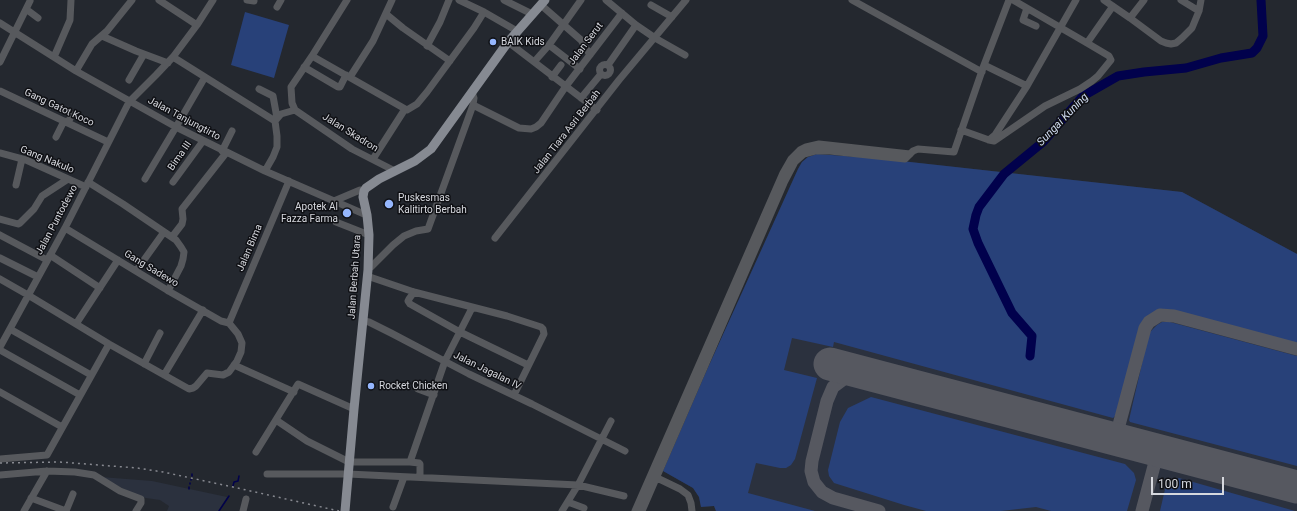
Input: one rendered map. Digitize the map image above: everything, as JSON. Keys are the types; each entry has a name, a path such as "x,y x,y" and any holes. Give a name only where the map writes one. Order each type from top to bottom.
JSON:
{"main road":[{"path":"364,191 379,179 422,156 431,148 508,42 543,2"},
{"name":"Jalan Berbah Utara","path":"344,511 368,272 369,235 367,214 363,197 364,191"}],"street":[{"path":"54,57 70,20 71,0"},
{"path":"76,71 92,44 102,36 132,0"},
{"path":"159,0 197,25"},
{"name":"Jalan Puntodewo","path":"0,348 6,332 49,258 129,102 171,60 197,25 213,0"},
{"path":"276,120 281,114 295,110 292,103 291,87 347,0"},
{"path":"304,67 340,87 373,41 392,0"},
{"path":"427,46 440,22 449,0"},
{"path":"459,0 484,12 517,31"},
{"path":"504,0 532,14"},
{"path":"534,62 549,45 581,0"},
{"path":"606,0 636,25 685,55"},
{"name":"Jalan Tiara Asri Berbah","path":"495,238 597,110 619,80 686,0"},
{"path":"853,0 983,68 1027,86"},
{"path":"635,511 653,476 701,368 783,173 791,159 795,154 806,147 819,144 908,156 914,150 918,149 953,152 1008,0"},
{"path":"961,130 989,140 997,139 1045,106 1080,89 1098,76 1110,62 1111,58 1061,27 1013,0"},
{"path":"989,140 999,130 1027,86 1076,0"},
{"path":"1104,0 1161,40 1171,44 1176,43 1192,28 1200,11 1201,0"},
{"path":"1130,18 1144,0"},
{"path":"1181,0 1200,11"},
{"path":"0,62 30,1"},
{"path":"543,2 581,40 589,56 610,70 609,73 619,80"},
{"path":"651,5 672,17"},
{"path":"1087,43 1113,6"},
{"path":"1027,8 1023,20 1036,26"},
{"path":"26,9 38,18"},
{"path":"373,160 405,110 410,109 417,104 450,61 484,12"},
{"name":"Jalan Serut","path":"473,105 519,128 531,130 541,123 566,86 622,13"},
{"path":"386,14 427,46 450,61"},
{"name":"Jalan Tanjungtirto","path":"0,24 76,71 176,128 265,171 367,214"},
{"path":"581,98 601,74 599,70 604,66 636,25"},
{"path":"102,36 144,54 171,60 205,77 276,120"},
{"path":"508,42 597,110"},
{"path":"549,45 580,68"},
{"path":"129,80 144,54"},
{"path":"312,56 405,110"},
{"path":"552,77 561,65"},
{"path":"601,74 605,76 609,73"},
{"path":"145,178 205,77"},
{"path":"259,89 273,96 276,120 277,146 265,171"},
{"name":"Gang Gatot Koco","path":"0,92 108,142"},
{"path":"472,92 474,98 473,105 428,229 404,236 393,245 368,272 414,292 507,316 541,327 544,334 514,395"},
{"name":"Jalan Skadron","path":"295,110 352,149 395,171"},
{"path":"56,136 72,114"},
{"path":"168,291 183,260 184,252 172,237 184,219 182,209 224,152 232,131"},
{"name":"Bima III","path":"173,182 202,141"},
{"name":"Gang Nakulo","path":"0,153 22,159 68,180 87,184 172,237"},
{"path":"16,185 22,159"},
{"path":"0,219 18,224 20,223 34,209 42,196 68,180"},
{"name":"Jalan Bima","path":"229,323 289,181"},
{"path":"334,201 360,190 364,191"},
{"path":"336,222 369,235"},
{"name":"Gang Sadewo","path":"65,228 168,291 221,321 229,323"},
{"path":"136,271 164,232"},
{"path":"0,235 49,258 100,288"},
{"path":"0,258 38,277"},
{"path":"76,324 118,260"},
{"path":"0,279 109,344 190,389 196,386 207,373 223,375 229,372 234,365 241,352 242,343 238,334 229,323"},
{"path":"414,292 408,301 410,304 460,332 528,365"},
{"path":"410,462 445,361 472,308"},
{"path":"164,375 203,310"},
{"name":"Jalan Jagalan IV","path":"364,321 374,324 625,451"},
{"path":"6,332 91,375"},
{"path":"144,364 160,333"},
{"path":"0,459 47,455 109,344"},
{"path":"0,348 80,395"},
{"path":"234,365 294,392"},
{"path":"256,452 297,385 300,384 354,409"},
{"path":"418,389 434,395"},
{"path":"0,392 62,427"},
{"path":"276,420 307,441 349,462 410,462 420,464 420,478"},
{"path":"562,511 578,486 611,421"},
{"path":"0,475 47,471 75,472 94,475 120,491 141,499 141,503 136,511"},
{"path":"24,511 47,471"},
{"path":"267,474 348,474 578,486 624,496"},
{"path":"642,511 653,476"},
{"path":"653,476 680,489 688,495 692,503 692,511"},
{"path":"393,507 404,477"},
{"path":"31,498 66,511 73,494"},
{"path":"244,511 246,499"},
{"path":"568,502 584,508"}],"shaded area":[{"path":"245,12 289,25 274,78 231,65"},
{"path":"817,154 874,158 1182,192 1297,254 1297,344 1171,310 1158,312 1149,317 1142,324 1138,332 1116,415 1113,418 834,342 833,347 792,338 784,370 817,378 795,459 791,465 786,468 756,463 748,493 815,511 716,511 714,506 701,507 699,497 693,488 663,471 798,169 802,162 808,157"},
{"path":"808,157 874,158 1182,192 1297,254 1297,511 716,511 714,506 701,507 699,497 693,488 663,471 798,169 802,162"},
{"path":"1162,322 1170,322 1297,356 1297,466 1130,422 1129,420 1149,333"},
{"path":"871,397 1125,464 1134,473 1136,480 1127,511 1051,511 1036,507 1001,511 926,511 834,483 829,476 828,470 840,422 848,408"},
{"path":"101,477 152,481 227,497 218,511 167,511 169,506 160,500 139,497"},
{"path":"1179,478 1295,511 1160,511 1166,485"}],"waterway":[{"name":"Sungai Kuning","path":"1030,356 1032,336 1012,313 978,243 973,229 979,207 1004,174 1043,142 1083,96 1118,76 1186,68 1221,58 1252,53 1257,48 1263,36 1261,0"},
{"path":"233,486 234,482 238,481 239,476"},
{"path":"219,511 229,496"}],"taxiway":[{"path":"1103,436 1113,434 1119,425 1145,328 1149,322 1160,315 1174,316 1297,349"},
{"path":"873,375 856,374 845,378 833,387 827,401 812,461 811,471 814,482 822,492 833,498 879,511"},
{"path":"1119,425 1121,436 1128,443"},
{"path":"1144,447 1154,457 1154,466"},
{"path":"1142,511 1157,460 1160,456 1171,454"}],"runway":[{"path":"830,364 1297,487"}],"railway":[{"path":"0,463 60,462 137,468 163,472 339,511"}],"place":[{"name":"BAIK Kids","path":"493,42"},
{"name":"Puskesmas Kalitirto Berbah","path":"389,204"},
{"name":"Apotek Al Fazza Farma","path":"347,213"},
{"name":"Rocket Chicken","path":"371,386"}]}
